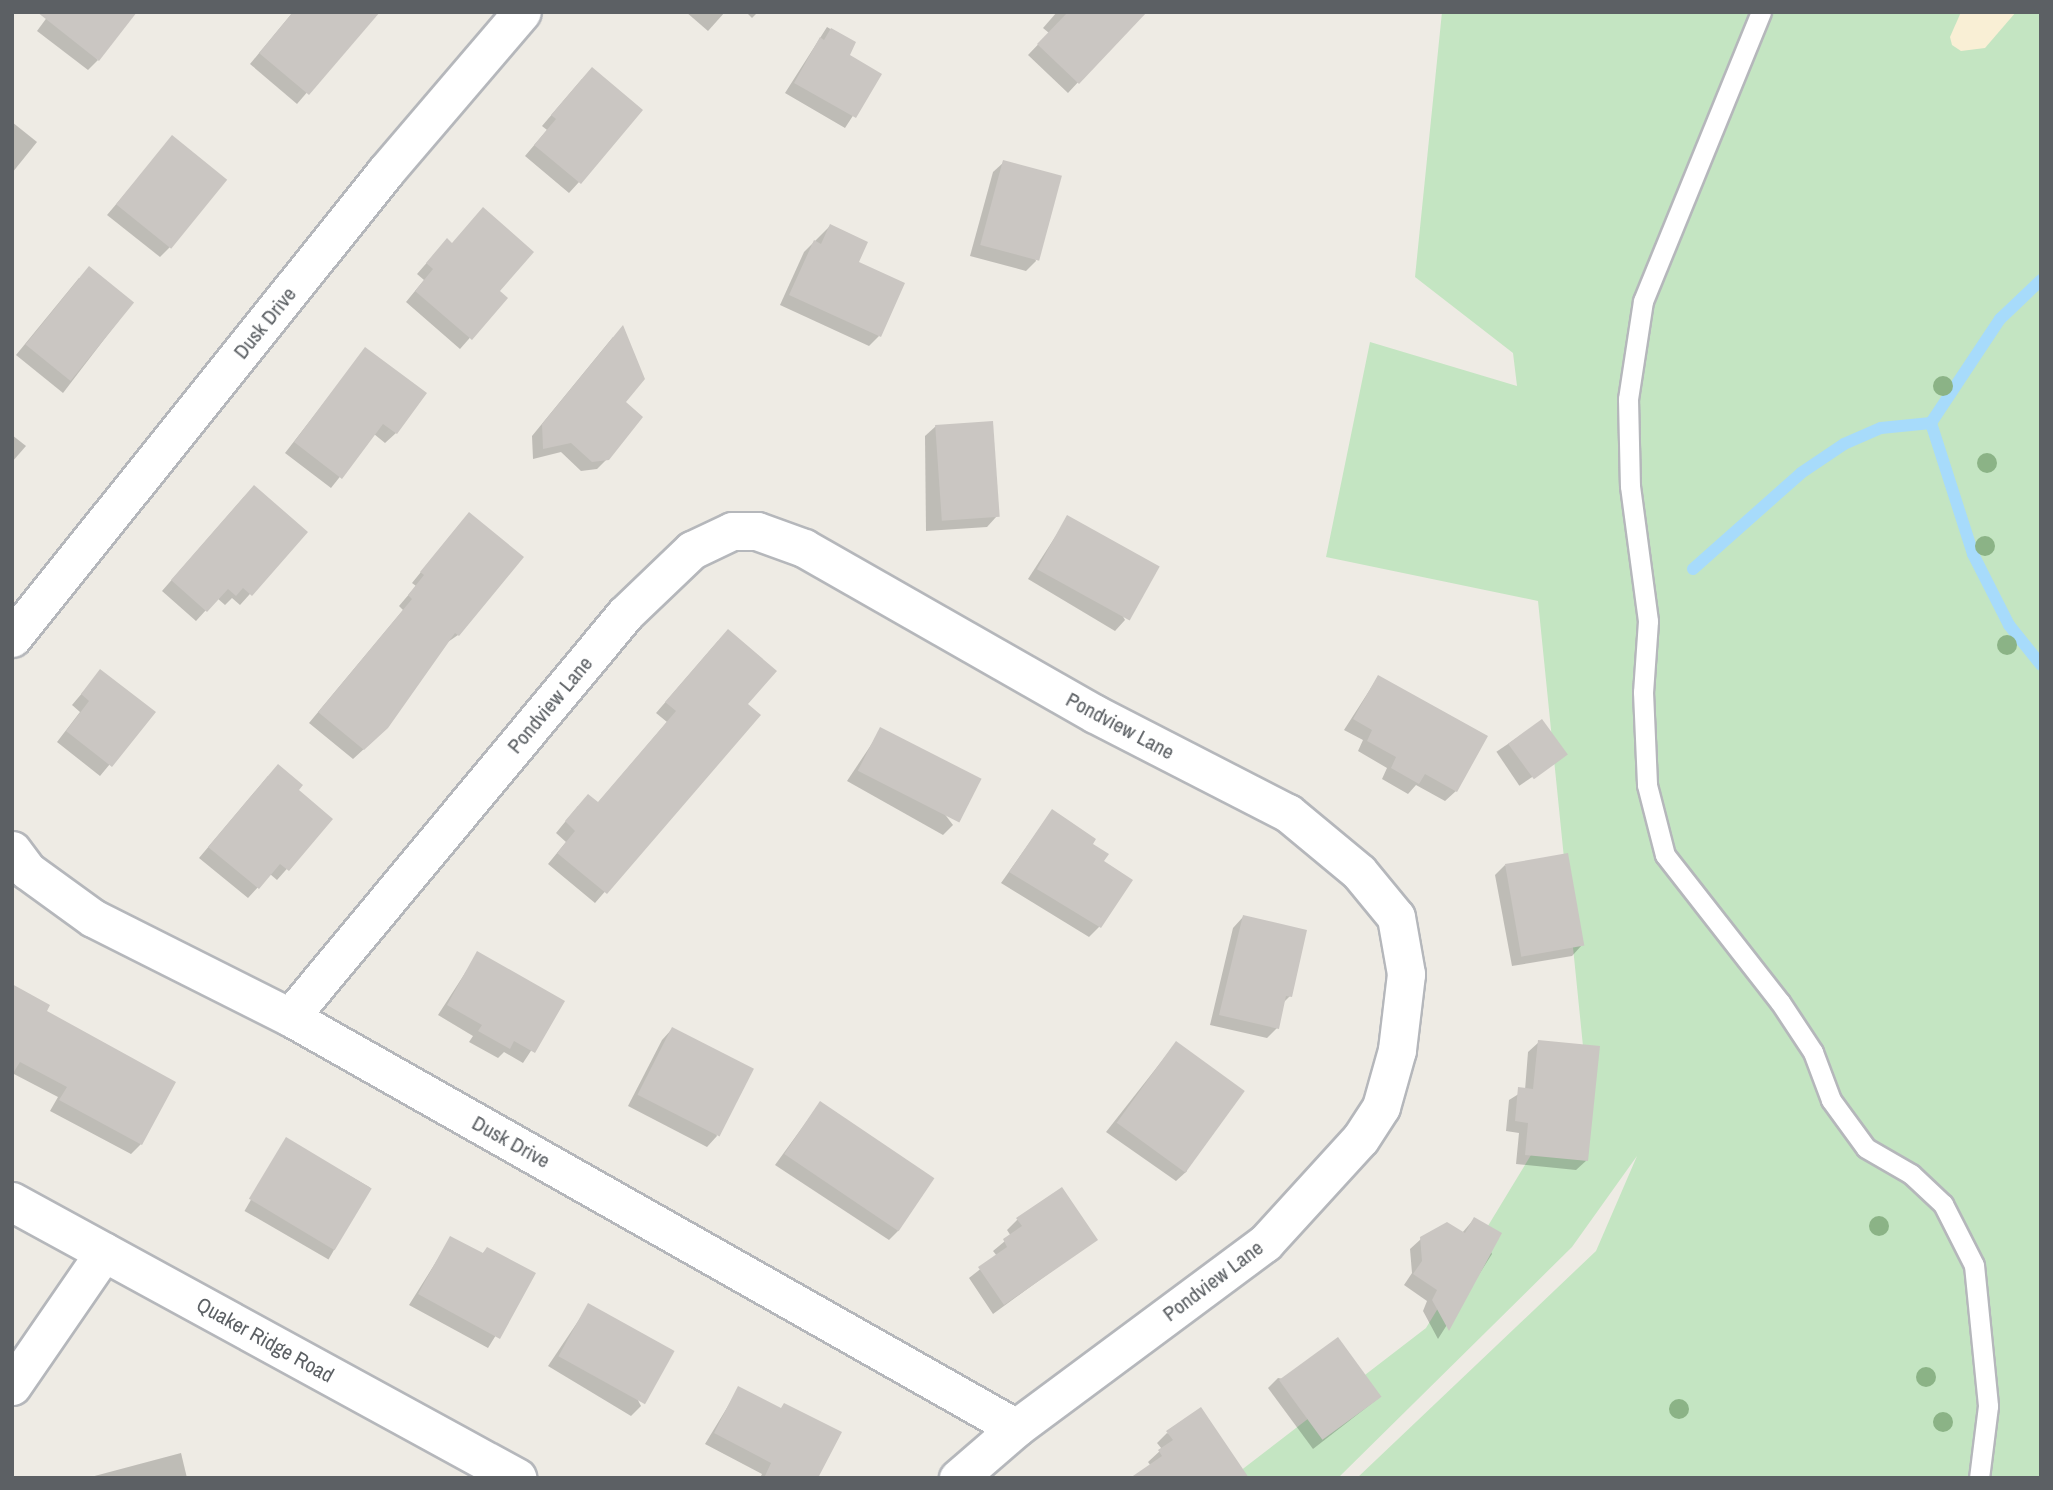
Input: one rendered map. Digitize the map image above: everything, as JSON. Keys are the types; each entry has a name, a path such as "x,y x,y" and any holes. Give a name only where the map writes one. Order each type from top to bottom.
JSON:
{"street":[{"name":"Dusk Drive","path":"12,638 386,171 522,12"},
{"name":"Pondview Lane","path":"290,1017 625,614 692,550 732,531 757,531 804,548 1095,715 1288,813 1359,872 1396,917 1406,974 1397,1050 1381,1107 1360,1139 1265,1243 1016,1428 957,1478"},
{"name":"Dusk Drive","path":"12,850 28,871 93,918 290,1017 1016,1428"},
{"name":"Quaker Ridge Road","path":"12,1202 517,1478"},
{"path":"12,1386 104,1252"}],"lane":[{"path":"1761,12 1643,301 1628,399 1630,486 1648,621 1643,692 1647,785 1665,855 1780,1002 1813,1052 1831,1100 1866,1148 1911,1174 1943,1204 1974,1265 1988,1406 1979,1478"}],"green space":[{"path":"1442,12 2041,12 2041,1478 1357,1478 1596,1251 1637,1156 1572,1247 1338,1478 1231,1478 1426,1328 1585,1066 1538,601 1326,557 1370,342 1517,386 1513,353 1415,277"}],"sand":[{"path":"1961,12 2016,12 1985,48 1961,51 1952,45 1950,37"}],"building":[{"path":"37,12 137,12 99,61"},
{"path":"293,12 380,12 309,95 259,53"},
{"path":"1068,12 1147,12 1079,84 1037,44"},
{"path":"831,28 856,42 850,55 882,74 856,118 794,83 820,37 824,40"},
{"path":"592,67 643,110 581,184 534,145 556,119 551,115"},
{"path":"172,135 227,180 171,249 116,204"},
{"path":"1003,160 1062,176 1039,261 980,245"},
{"path":"483,207 534,252 500,291 508,298 472,340 415,291 433,269 426,263 447,238 452,243"},
{"path":"830,224 868,242 859,262 905,283 881,337 789,295 814,240 821,244"},
{"path":"89,266 134,303 71,381 25,344"},
{"path":"623,325 645,379 626,402 643,417 609,460 592,462 571,443 543,449 542,424"},
{"path":"365,347 427,393 397,434 383,424 342,479 294,442"},
{"path":"993,421 1000,517 942,521 935,425"},
{"path":"254,485 308,532 252,596 243,588 236,596 228,589 207,612 171,580"},
{"path":"469,512 524,557 459,636 455,633 388,728 364,750 318,712 412,599 408,595 424,575 420,572"},
{"path":"1067,515 1160,566 1130,621 1037,569"},
{"path":"728,629 777,671 748,704 761,715 607,894 557,853 575,831 565,821 588,794 598,802 676,711 665,702"},
{"path":"100,669 156,712 112,767 66,731 89,701 81,694"},
{"path":"1378,675 1488,736 1457,792 1425,774 1419,784 1391,768 1396,757 1367,741 1372,730 1353,719"},
{"path":"1542,719 1568,755 1534,779 1508,744"},
{"path":"880,727 982,779 959,822 858,771"},
{"path":"278,764 303,785 299,790 333,819 289,871 280,864 259,889 208,847"},
{"path":"1052,809 1096,839 1093,844 1109,854 1104,861 1133,880 1101,928 1009,872"},
{"path":"1568,853 1584,946 1521,957 1505,864"},
{"path":"1243,915 1307,930 1292,997 1286,996 1279,1029 1219,1015"},
{"path":"477,951 565,1001 535,1053 514,1041 510,1049 478,1031 482,1025 447,1005"},
{"path":"12,984 50,1005 47,1011 176,1082 142,1145 59,1100 67,1087 20,1062 12,1075"},
{"path":"672,1027 754,1069 719,1136 637,1095"},
{"path":"1538,1040 1600,1046 1588,1161 1525,1155 1528,1123 1515,1121 1518,1087 1533,1089"},
{"path":"1176,1041 1245,1091 1185,1173 1117,1123"},
{"path":"820,1101 934,1178 899,1231 784,1154"},
{"path":"286,1137 372,1189 335,1250 249,1199"},
{"path":"1062,1187 1098,1240 1004,1305 978,1267 1007,1247 1003,1239 1022,1226 1016,1218"},
{"path":"1474,1217 1502,1233 1449,1331 1432,1300 1437,1290 1413,1274 1422,1261 1420,1237 1447,1222 1465,1233"},
{"path":"450,1236 483,1253 487,1247 536,1273 500,1339 418,1294"},
{"path":"588,1303 675,1351 645,1404 558,1356"},
{"path":"1338,1337 1381,1397 1322,1440 1279,1380"},
{"path":"738,1386 781,1408 784,1403 842,1432 818,1478 764,1478 771,1463 714,1433"},
{"path":"1201,1407 1249,1478 1130,1478 1162,1456 1158,1450 1173,1440 1166,1431"}],"waterway":[{"path":"2041,280 2000,319 1931,423 1973,554 2009,625 2041,665"},
{"path":"1693,569 1801,473 1844,444 1881,428 1931,423"}]}
